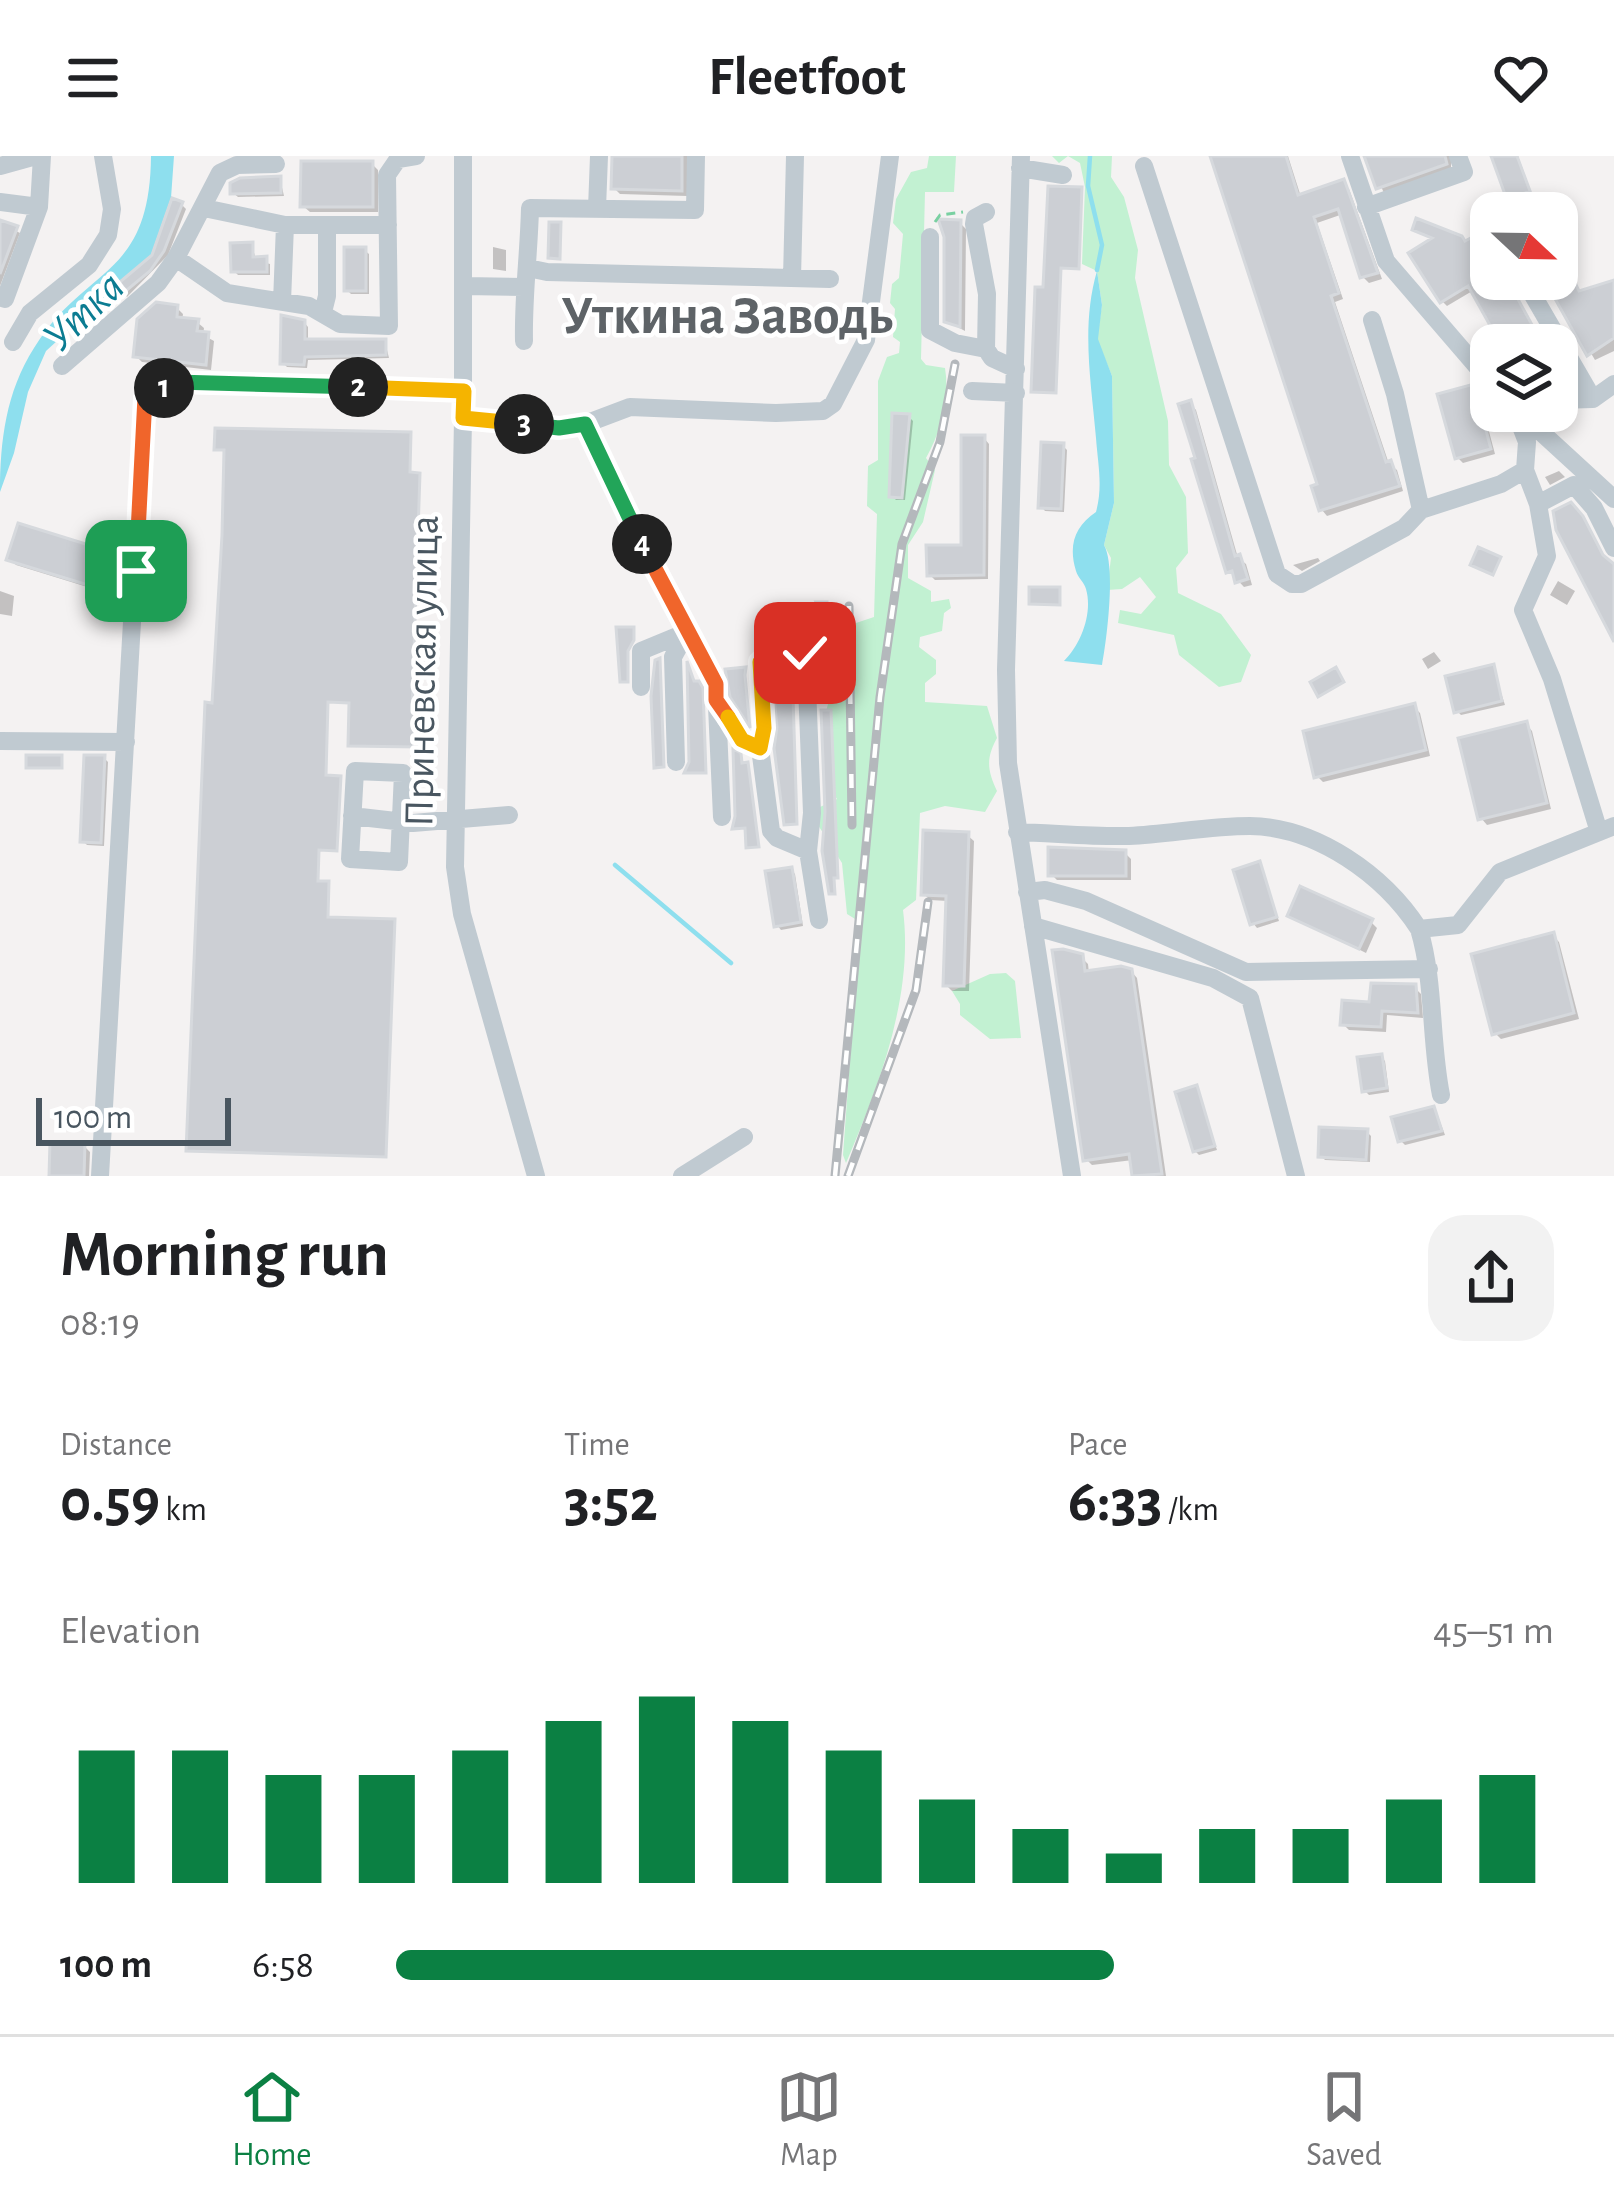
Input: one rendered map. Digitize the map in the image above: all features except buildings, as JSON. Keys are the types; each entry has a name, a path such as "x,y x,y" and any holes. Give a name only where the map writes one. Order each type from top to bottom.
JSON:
{"street":[{"path":"0,166 39,156 39,207 5,299 0,297"},
{"path":"14,342 30,313 89,265 108,235 112,209 104,156"},
{"path":"176,258 227,293 322,312 340,324 389,326 387,175 391,165 416,156"},
{"name":"Приневская улица","path":"463,156 464,391 455,867 462,914 536,1176"},
{"path":"597,208 599,156"},
{"path":"524,341 530,208 695,210 696,156"},
{"path":"792,278 795,156"},
{"path":"463,418 559,428 630,407 823,411 833,404 866,340 890,156"},
{"path":"1350,156 1386,261 1470,358"},
{"path":"1366,207 1464,172 1458,156"},
{"path":"1063,175 1021,162 1006,670 1008,763 1072,1176"},
{"path":"62,366 158,283 220,173 227,168 275,164"},
{"path":"1144,166 1277,574 1284,580 1301,584 1404,528 1421,510 1501,484 1525,470"},
{"path":"0,202 39,207"},
{"path":"1016,370 992,358 986,349 987,294 974,224 978,215 986,215 993,206 1020,207"},
{"path":"204,208 286,225 388,225"},
{"path":"282,302 286,225"},
{"path":"322,312 328,296 327,225"},
{"path":"930,237 930,330 956,343 986,349"},
{"path":"464,286 526,278 830,279"},
{"path":"1536,300 1593,398"},
{"path":"1372,320 1395,394 1421,510"},
{"path":"100,1176 145,397 176,382 464,391"},
{"path":"1578,399 1593,398 1614,384"},
{"path":"972,391 1016,393"},
{"path":"585,424 716,684 722,817"},
{"path":"1419,929 1458,925 1500,872 1607,829 1522,610 1546,556 1538,504 1525,470 1524,432"},
{"path":"1540,432 1614,499"},
{"path":"1538,504 1574,485 1594,508 1614,548"},
{"path":"809,613 805,653 812,813 808,851 819,920"},
{"path":"640,687 644,648 687,632"},
{"path":"676,762 673,657 687,632"},
{"path":"751,744 764,728 760,662 776,649 805,653"},
{"path":"716,700 751,744 772,831 777,838 808,851"},
{"path":"718,735 751,744"},
{"path":"0,741 127,742"},
{"path":"355,771 403,773 398,862 350,859 352,816 355,771"},
{"path":"352,816 413,823 509,815"},
{"path":"1017,832 1127,836 1252,826 1278,830 1355,863 1403,905 1419,929 1429,969 1434,1062 1441,1095"},
{"path":"1027,892 1045,890 1086,901 1246,972 1429,969"},
{"path":"1033,926 1213,978 1250,998 1296,1176"},
{"path":"682,1176 744,1137"}],"green space":[{"path":"929,156 956,156 954,192 925,192 921,359 926,365 945,368 946,391 940,426 926,458 935,470 923,522 908,545 908,578 931,591 931,602 949,599 951,608 944,613 942,631 920,637 919,647 936,660 936,674 925,683 925,702 987,706 997,738 989,764 997,791 985,812 945,806 920,813 916,900 903,910 905,942 898,1007 881,1072 846,1163 860,922 847,914 842,863 818,825 820,807 837,799 823,759 825,716 833,689 819,666 816,619 834,602 856,623 874,617 877,514 867,506 868,466 878,460 878,381 887,357 899,353 900,342 893,337 895,309 890,303 892,284 899,278 903,234 893,223 896,199 911,172 927,168"},
{"path":"1068,156 1112,156 1111,177 1124,197 1138,250 1135,278 1168,421 1169,465 1186,497 1188,553 1176,568 1178,593 1221,614 1251,655 1241,682 1219,687 1179,655 1174,635 1118,623 1120,610 1141,614 1156,597 1140,577 1122,589 1107,590 1111,558 1104,545 1114,503 1112,376 1097,339 1102,305 1097,271 1082,264 1085,187 1080,163"},
{"path":"1006,973 1015,981 1021,1038 990,1039 960,1015 952,991 990,974"}],"water":[{"name":"Утка","path":"151,156 174,156 171,198 151,255 46,351 28,392 0,492 1,454 17,382 54,321 127,249 148,196"},
{"path":"1097,271 1102,305 1098,339 1112,376 1114,503 1104,545 1110,585 1102,665 1064,661 1080,637 1088,608 1073,545 1078,530 1096,512 1099,493 1088,333"}],"waterway":[{"path":"1090,156 1088,186 1102,245 1097,270"},
{"path":"615,865 731,963"}],"railway":[{"path":"835,1176 880,697 902,544 940,442 955,364"},
{"path":"849,606 852,825"},
{"path":"848,1176 916,990 928,902"}],"district":[{"name":"Уткина Заводь","path":"727,317"}],"route":[{"path":"136,571 145,397 176,382 464,391 463,418 559,428 585,424 666,596 716,684 716,700 742,740 760,748 764,728 760,662 776,649 805,653"}]}
